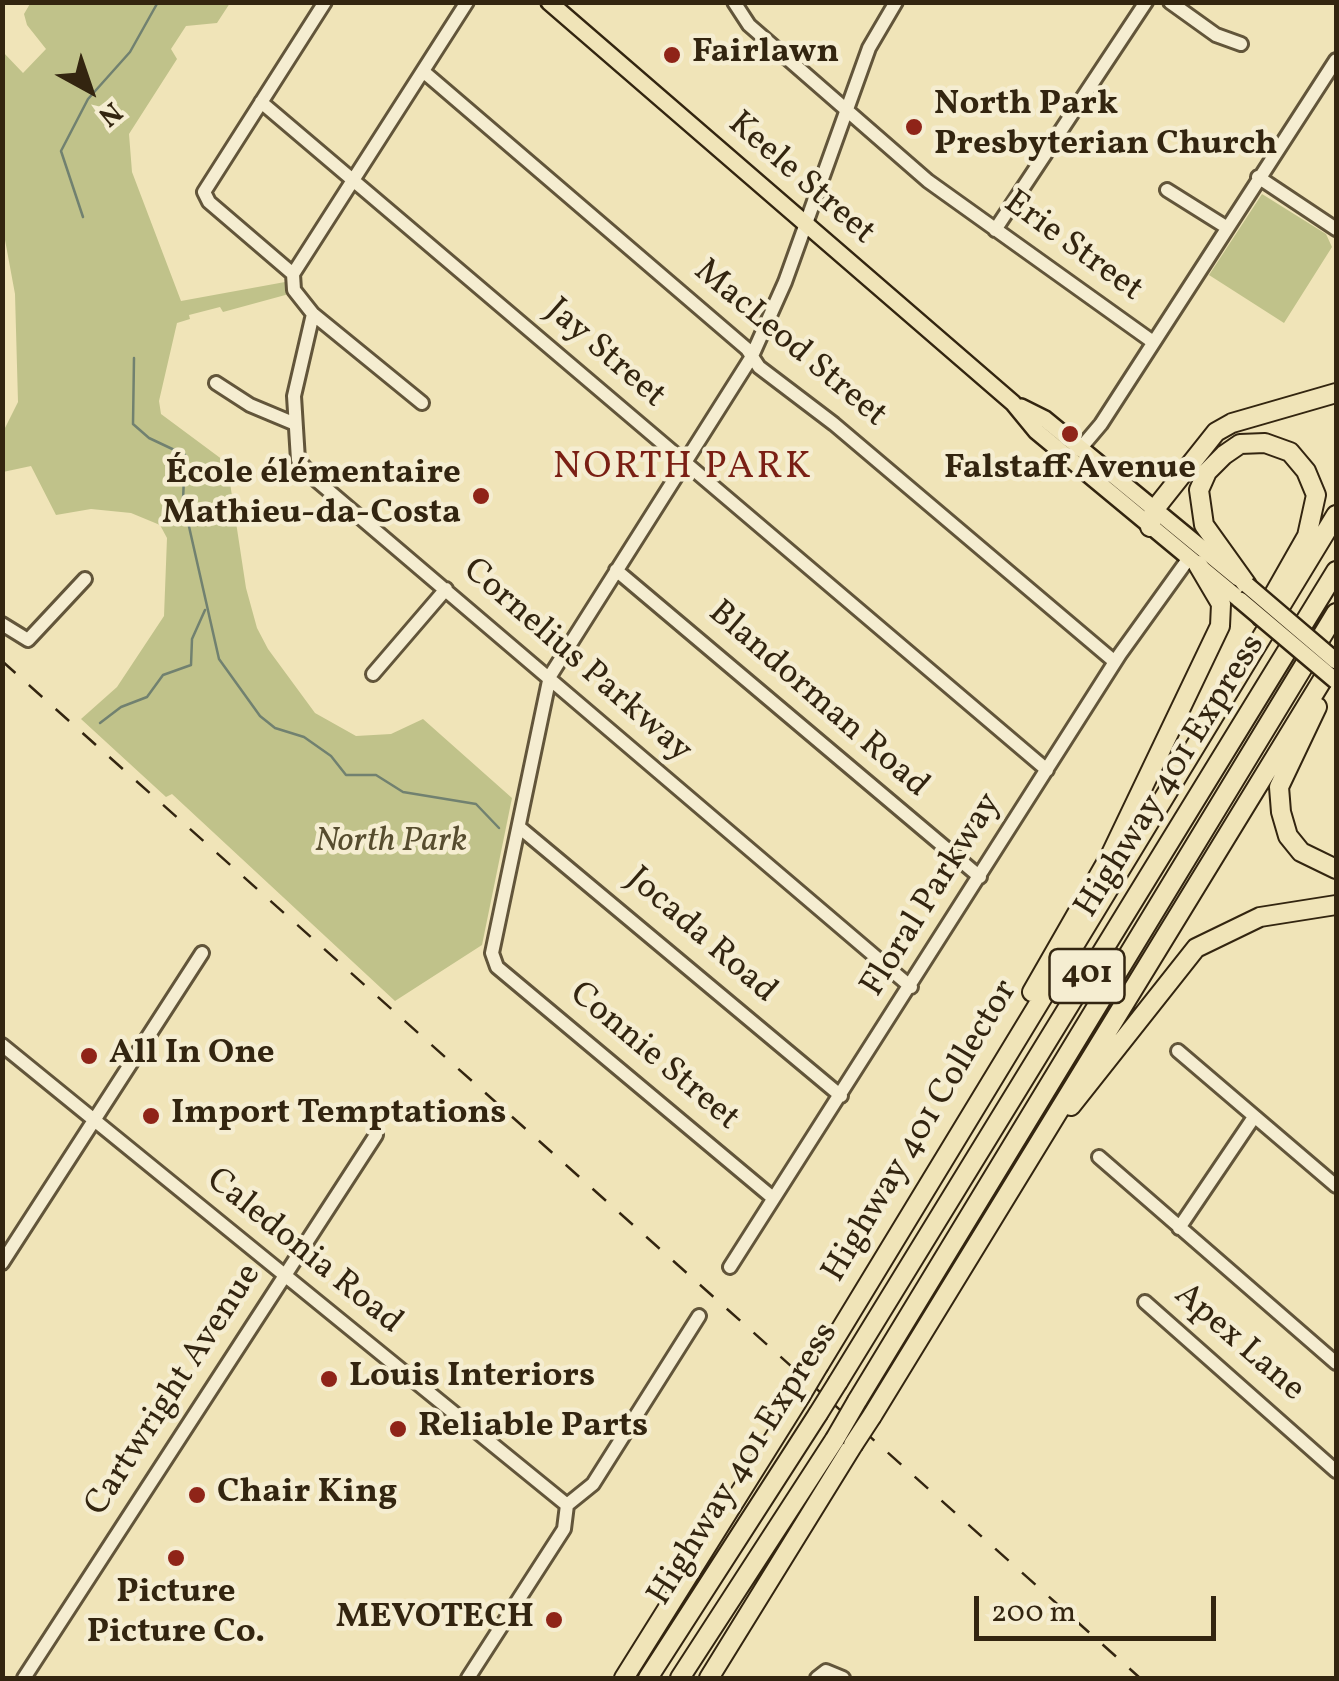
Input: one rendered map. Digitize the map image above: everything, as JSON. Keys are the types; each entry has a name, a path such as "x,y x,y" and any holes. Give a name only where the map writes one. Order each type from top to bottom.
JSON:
{"highway":[{"path":"1152,519 1216,432 1232,423 1336,393"},
{"path":"1195,746 1313,518 1316,495 1306,471 1290,452 1266,443 1240,444 1224,455 1207,472 1199,490 1204,525 1244,592"},
{"name":"Highway 401 Collector","path":"624,1678 800,1397 1336,515"},
{"path":"980,1098 1056,945 1110,856 1220,626 1221,604 1194,561"},
{"name":"Highway 401 Express","path":"648,1678 838,1382 1336,571"},
{"name":"Highway 401 Express","path":"680,1678 835,1440 1336,612"},
{"path":"1336,660 1279,787 1288,836 1301,852 1336,870"},
{"name":"401","path":"710,1678 1044,1129 1336,660"},
{"path":"1044,1129 1062,1118 1196,948 1260,918 1336,905"}],"main road":[{"name":"Keele Street","path":"549,2 1013,404 1045,420 1076,454 1152,519 1336,660"},
{"name":"Keele Street","path":"1076,454 1194,561 1244,592 1336,681"}],"street":[{"path":"293,274 204,197 206,183 325,2"},
{"path":"422,403 313,314 294,290 293,274 467,2"},
{"name":"Erie Street","path":"734,2 749,26 928,181 1153,342"},
{"path":"519,826 550,676 751,358 785,282 869,48 896,2"},
{"path":"996,230 1146,2"},
{"path":"1170,2 1216,35 1241,44"},
{"path":"1076,454 1101,424 1336,60"},
{"name":"MacLeod Street","path":"424,72 746,349 751,358 1115,662"},
{"name":"Jay Street","path":"261,102 1047,770"},
{"path":"1258,177 1336,229"},
{"path":"1167,190 1226,227"},
{"name":"Cornelius Parkway","path":"313,314 296,384 293,424 298,460 304,468 911,987"},
{"path":"216,383 250,405 293,424"},
{"name":"Floral Parkway","path":"730,1268 1115,662 1194,561"},
{"name":"Blandorman Road","path":"616,570 980,877"},
{"path":"2,624 28,640 85,580"},
{"path":"373,674 446,589"},
{"name":"Connie Street","path":"519,826 494,939 495,964 773,1198"},
{"name":"Jocada Road","path":"519,826 840,1096"},
{"path":"2,1263 202,953"},
{"name":"Caledonia Road","path":"2,1045 284,1278 518,1460 567,1505"},
{"path":"1178,1052 1336,1186"},
{"path":"1179,1228 1254,1117"},
{"name":"Cartwright Avenue","path":"24,1678 376,1135"},
{"path":"1099,1157 1336,1363"},
{"name":"Apex Lane","path":"1144,1302 1336,1471"},
{"path":"468,1678 564,1529 567,1505 593,1484 698,1316"},
{"path":"817,1678 826,1672 843,1678"}],"green space":[{"name":"North Park","path":"31,2 230,3 217,23 186,26 171,49 177,59 129,134 132,172 181,301 285,282 289,294 223,312 220,307 189,315 190,319 177,323 159,401 161,414 227,463 246,588 257,628 315,713 356,736 391,734 423,719 512,798 482,945 395,1001 172,794 166,797 81,719 117,687 164,616 167,538 160,525 131,513 91,509 56,515 31,466 3,472 3,432 18,402 15,294 3,229 3,52 23,73 46,49 27,25 24,14"},
{"path":"1262,194 1326,234 1332,247 1284,323 1209,275"}],"waterway":[{"path":"83,217 61,151 88,99 130,52 158,2"},
{"path":"134,358 133,424 149,438 185,455 183,500 219,659 260,716 275,728 304,737 331,756 346,775 376,775 403,792 476,804 499,828"},
{"path":"100,723 121,707 147,697 163,675 191,665 192,639 205,610"}],"railway":[{"path":"2,661 1140,1678"}],"place":[{"name":"Fairlawn","path":"672,55"},
{"name":"North Park Presbyterian Church","path":"914,127"},
{"name":"Falstaff Avenue","path":"1070,434"},
{"name":"École élémentaire Mathieu-da-Costa","path":"481,496"},
{"name":"All In One","path":"89,1056"},
{"name":"Import Temptations","path":"151,1116"},
{"name":"Louis Interiors","path":"329,1379"},
{"name":"Reliable Parts","path":"398,1429"},
{"name":"Chair King","path":"197,1495"},
{"name":"Picture Picture Co.","path":"176,1558"},
{"name":"MEVOTECH","path":"554,1620"}],"district":[{"name":"NORTH PARK","path":"683,470"}]}
